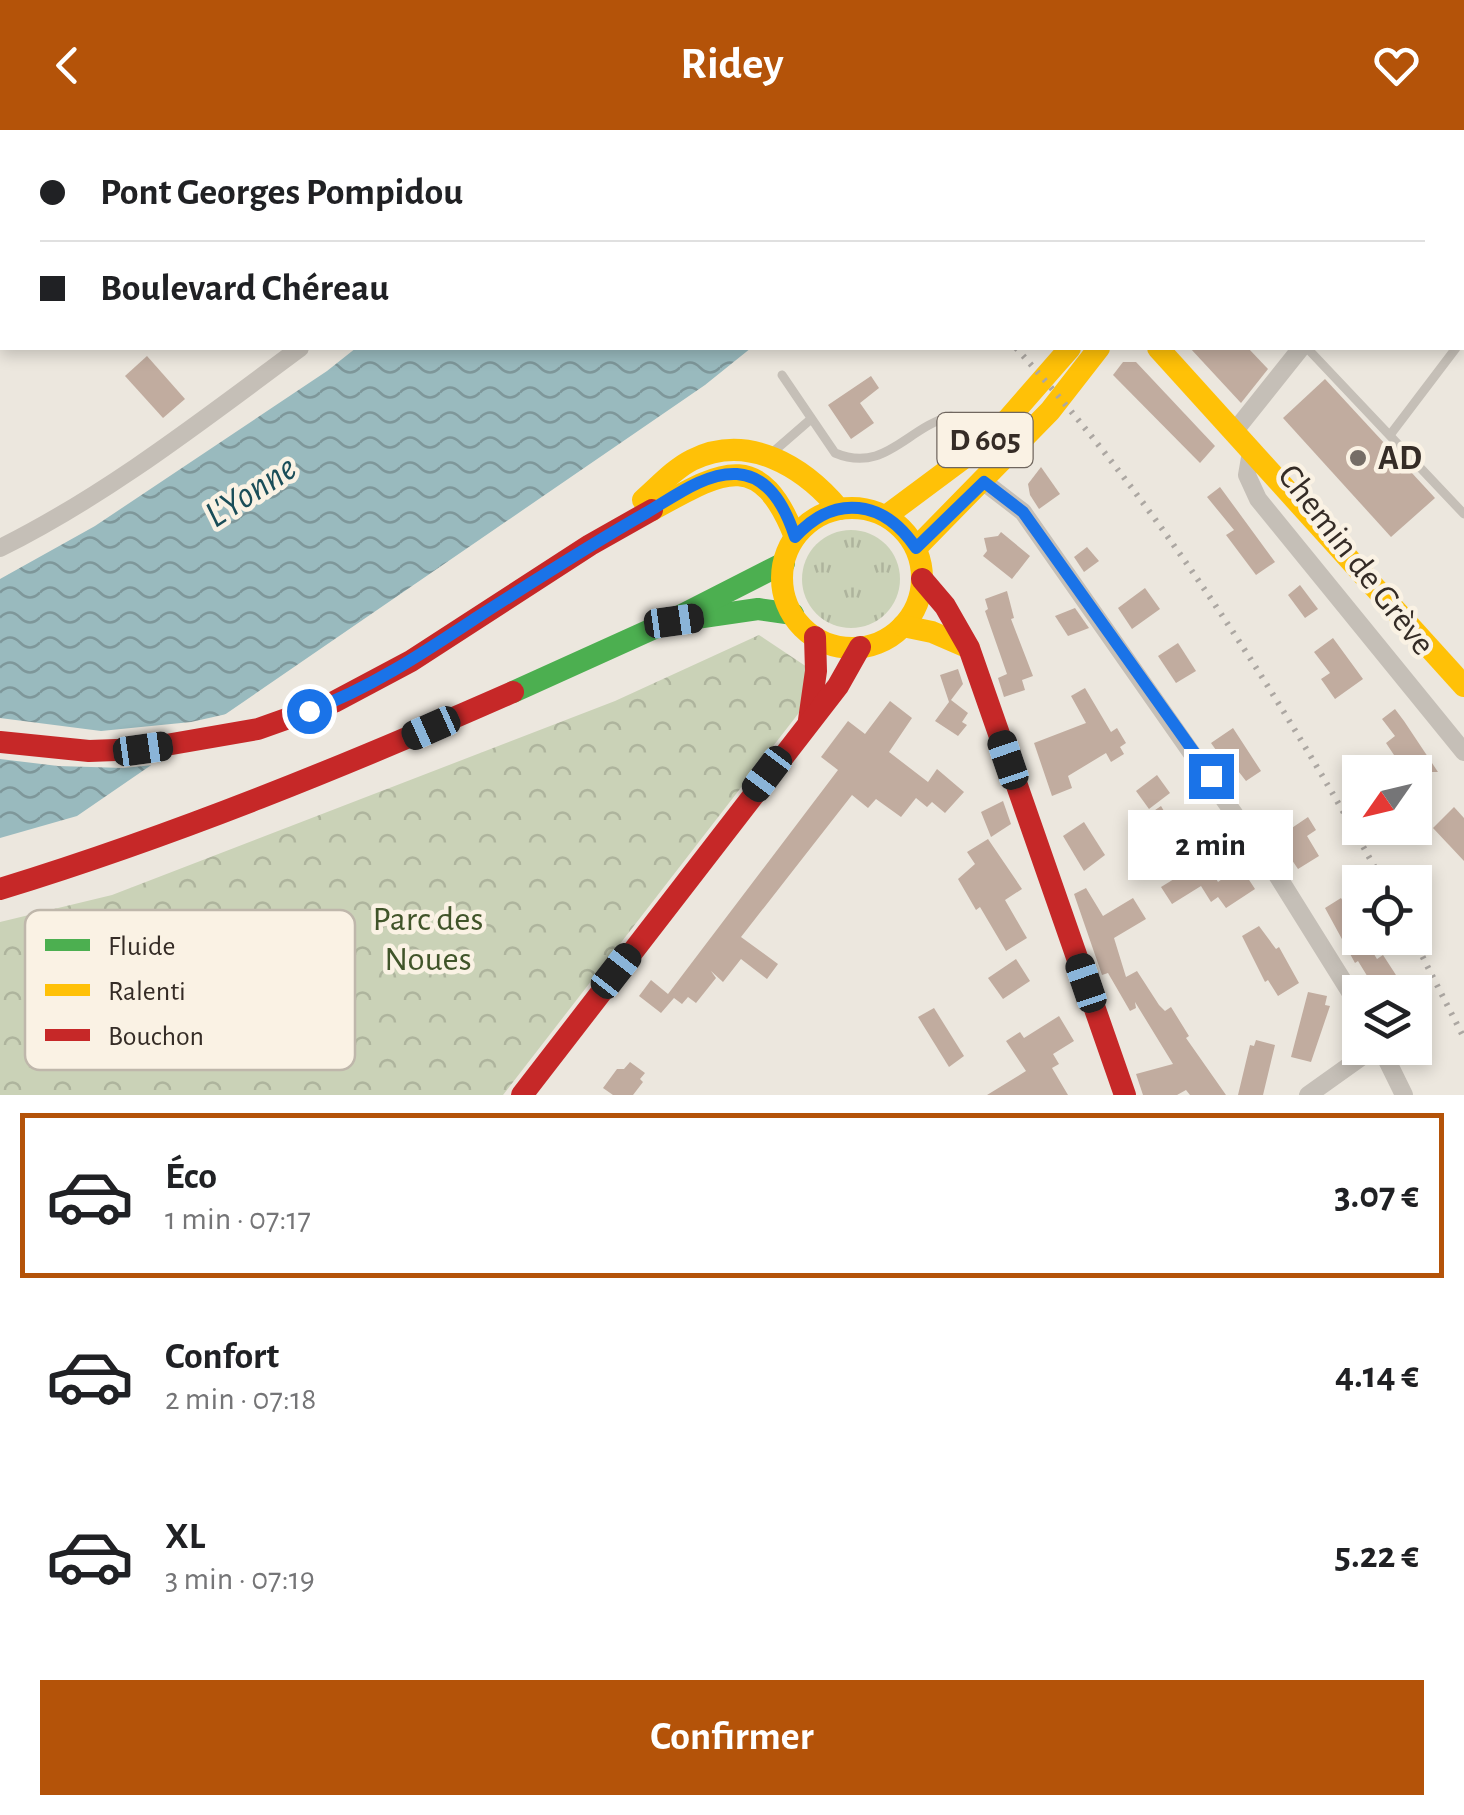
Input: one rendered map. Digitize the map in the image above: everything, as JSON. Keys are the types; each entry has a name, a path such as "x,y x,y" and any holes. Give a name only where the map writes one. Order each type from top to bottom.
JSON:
{"main road":[{"name":"D 605","path":"886,516 968,455 1008,419 1068,350"},
{"name":"D 605","path":"916,548 1050,411 1097,350"},
{"name":"Chemin de Grève","path":"1160,350 1464,686"},
{"path":"590,545 694,458 730,448 771,454 823,486 839,508"},
{"path":"0,742 89,751 143,749 258,729 334,702 411,660 590,545 710,478 737,474 765,482 784,509 795,537"},
{"path":"839,508 864,508 886,516 904,530 916,548 922,580 920,596 903,626 890,636 860,647 829,644 793,614 786,598 784,563 795,537 822,514 839,508"},
{"path":"0,889 222,815 414,736 674,621 784,563"},
{"path":"922,580 951,614 969,648 1125,1095"},
{"path":"674,621 758,608 793,614"},
{"path":"903,626 932,632 969,648"},
{"path":"809,720 816,671 815,636"},
{"path":"522,1095 845,678 860,647"}],"street":[{"path":"0,548 32,532 153,454 297,350"},
{"path":"1234,432 1302,350"},
{"name":"Chemin de Grève","path":"1251,452 1247,475 1258,499 1464,752"},
{"path":"984,482 1023,512 1045,542 1255,842 1342,980"},
{"path":"1308,1095 1352,1065"},
{"path":"1387,1065 1404,1095"}],"lane":[{"path":"1306,350 1464,514"},
{"path":"1390,435 1454,350"},
{"path":"782,375 834,453 848,459 880,457 933,420 951,416 975,430"},
{"path":"771,454 811,419"}],"green space":[{"path":"851,530 870,534 885,545 896,560 900,579 896,598 885,613 870,624 851,628 832,624 817,613 806,598 802,579 806,560 817,545 832,534"},
{"name":"Parc des Noues","path":"759,635 825,679 503,1095 0,1095 0,922 25,916 25,1070 355,1070 355,910 50,910 112,895 615,701"}],"water":[{"name":"L'Yonne","path":"353,350 749,350 705,385 77,816 0,838 0,579 95,526"}],"pier":[{"path":"240,711 162,764 124,768 58,766 0,759 0,718 101,731 191,722"}],"building":[{"path":"1192,350 1250,350 1268,369 1241,403"},
{"path":"147,356 185,399 163,418 125,376"},
{"path":"1123,362 1136,362 1215,446 1200,463 1113,375"},
{"path":"871,376 879,388 860,403 874,423 851,439 828,405"},
{"name":"AD","path":"1325,379 1435,498 1391,537 1283,418"},
{"path":"1041,467 1060,494 1039,509 1028,484"},
{"path":"1220,487 1275,562 1256,575 1226,535 1234,530 1207,497"},
{"path":"1001,532 1030,556 1012,579 983,556 987,551 984,538"},
{"path":"1087,547 1099,561 1084,572 1074,557"},
{"path":"1300,585 1318,609 1305,618 1288,595"},
{"path":"1145,588 1160,609 1132,629 1118,608"},
{"path":"1007,591 1014,618 1011,619 1033,676 1022,680 1025,690 1004,697 998,678 1007,674 985,611 985,599"},
{"path":"1075,608 1089,628 1068,636 1055,616"},
{"path":"1333,638 1363,679 1335,699 1321,679 1330,673 1314,652"},
{"path":"1178,643 1196,671 1176,683 1158,656"},
{"path":"958,669 963,684 951,700 968,713 962,722 967,725 958,736 935,721 949,702 940,675"},
{"path":"1085,688 1111,732 1117,728 1126,743 1120,747 1124,754 1111,762 1106,753 1068,776 1072,788 1052,796 1034,743 1086,723 1071,696"},
{"path":"890,701 912,718 889,752 928,782 937,769 964,792 945,813 932,802 927,807 916,798 901,817 876,799 868,808 852,795 741,937 778,964 767,979 741,959 723,982 711,971 716,978 696,1003 688,997 682,1004 674,998 661,1013 639,996 651,980 668,994 838,770 821,757 848,721 865,734"},
{"path":"1395,709 1426,755 1394,755 1386,743 1395,736 1382,719"},
{"path":"1233,728 1261,771 1246,781 1235,767 1230,770 1211,743"},
{"path":"1157,775 1170,793 1149,809 1136,791"},
{"path":"1003,801 1011,824 991,837 981,812"},
{"path":"1161,806 1180,838 1216,813 1226,827 1198,847 1218,882 1240,866 1255,889 1226,908 1218,897 1211,902 1201,886 1172,904 1161,887 1174,879 1160,854 1153,858 1130,827"},
{"path":"1454,807 1464,818 1464,861 1433,828"},
{"path":"1308,817 1316,830 1307,836 1319,856 1298,869 1277,838"},
{"path":"1084,822 1105,855 1084,871 1063,836"},
{"path":"988,839 1022,889 1005,900 1027,938 1006,951 958,879 975,864 967,852"},
{"path":"1086,888 1103,916 1133,898 1146,919 1114,938 1126,977 1137,971 1159,1005 1165,1011 1171,1007 1189,1036 1186,1038 1226,1095 1190,1095 1186,1090 1177,1095 1143,1095 1136,1074 1173,1064 1135,1002 1136,1008 1130,1011 1108,973 1102,975 1074,894"},
{"path":"1342,900 1342,939 1325,908"},
{"path":"1259,926 1276,949 1279,947 1299,983 1278,996 1268,980 1265,982 1242,936"},
{"path":"1351,955 1375,955 1377,959 1383,955 1396,975 1367,975 1358,961 1355,963"},
{"path":"1016,959 1030,981 1003,999 988,978"},
{"path":"1308,992 1327,996 1325,1005 1330,1006 1311,1062 1291,1057"},
{"path":"934,1008 964,1056 949,1067 918,1017"},
{"path":"1059,1016 1074,1041 1053,1054 1059,1064 1052,1068 1068,1095 987,1095 1026,1071 1006,1041 1020,1032 1024,1038"},
{"path":"1256,1040 1275,1045 1263,1095 1238,1095 1250,1045 1254,1046"},
{"path":"630,1062 645,1073 633,1095 613,1095 603,1088 617,1069 624,1069"}],"railway":[{"path":"1018,350 1119,472 1215,604 1373,865"},
{"path":"1422,955 1464,1038"}],"traffic: fast":[{"path":"513,692 670,621 784,563"},
{"path":"696,618 758,609 793,614"}],"traffic: slow":[{"path":"886,516 968,455 1008,419 1068,350"},
{"path":"916,548 1050,411 1097,350"},
{"path":"1160,350 1464,686"},
{"path":"643,500 692,460 734,450 754,452 792,468 839,509"},
{"path":"652,510 718,478 752,478 767,489 781,508 795,537"},
{"path":"852,508 879,514 901,529 916,551 922,578 916,605 901,627 879,642 852,648 825,642 803,627 788,605 782,578 788,551 803,529 825,514 852,508"},
{"path":"903,626 932,632 969,648"}],"traffic: jam":[{"path":"0,742 89,751 143,749 258,729 334,702 411,661 590,545 652,510"},
{"path":"922,579 945,606 969,648 1125,1095"},
{"path":"809,720 816,671 815,637"},
{"path":"522,1095 838,686 860,647"},
{"path":"0,889 260,798 513,692"}],"place":[{"name":"AD","path":"1358,458"}],"route":[{"path":"309,711 334,702 411,660 590,545 710,478 737,474 765,482 784,509 795,537 822,514 839,508 864,508 886,516 904,530 916,548 984,482 1023,512 1211,776"}]}
